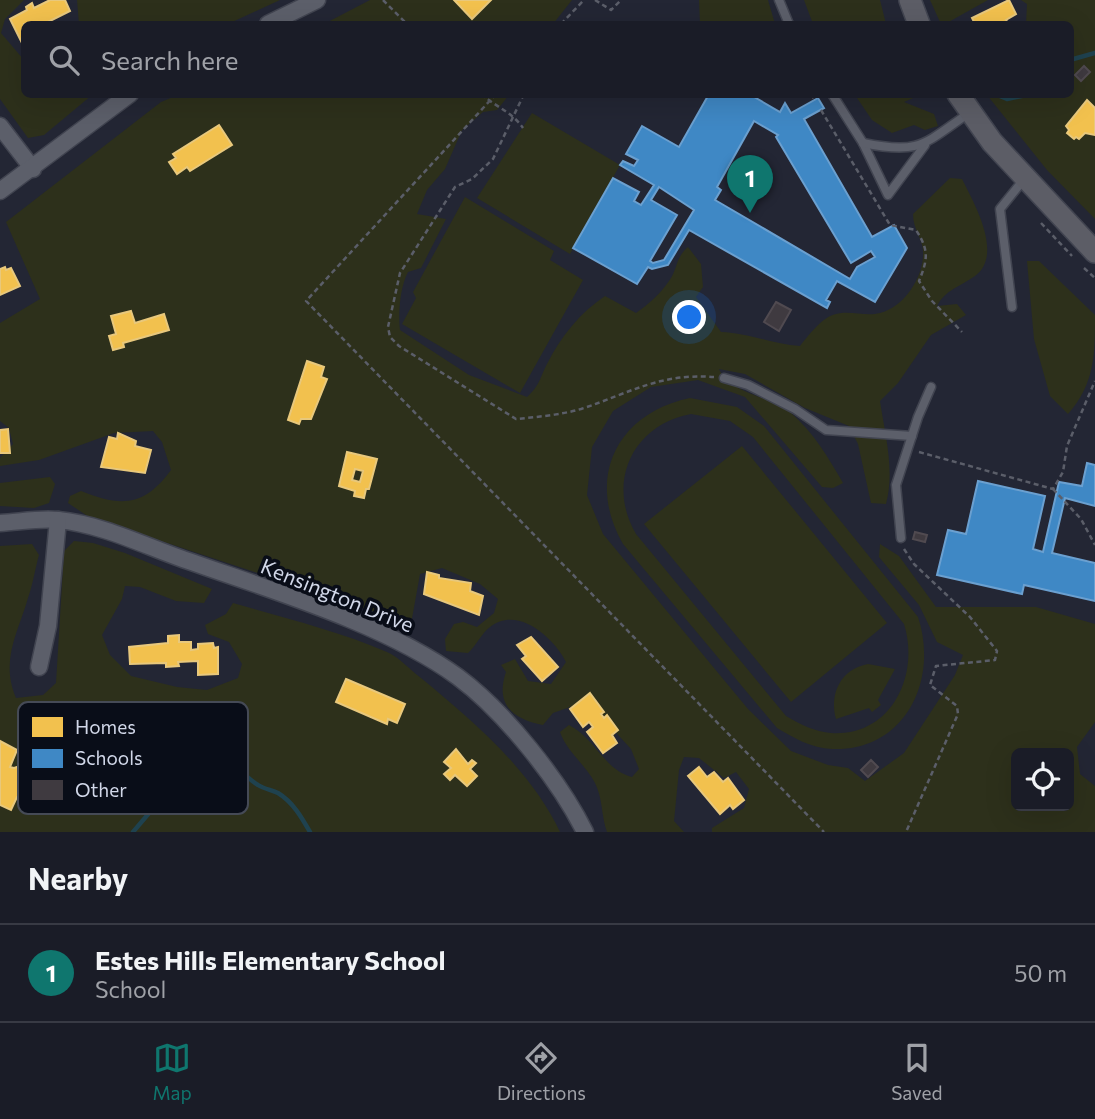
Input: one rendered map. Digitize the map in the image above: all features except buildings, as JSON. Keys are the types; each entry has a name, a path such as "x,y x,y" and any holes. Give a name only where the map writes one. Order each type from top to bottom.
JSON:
{"main road":[{"path":"910,0 918,21"},
{"path":"960,98 969,113 1025,178 1095,252"}],"street":[{"path":"274,21 317,0"},
{"path":"0,191 125,98"},
{"path":"0,126 33,169"},
{"path":"38,667 48,626 58,520"},
{"name":"Kensington Drive","path":"0,523 58,520 95,528 235,578 410,647 459,678 521,738 568,799 585,832"}],"lane":[{"path":"779,0 788,21"},
{"path":"835,98 863,143 888,195 925,145 969,113"},
{"path":"863,143 898,150 925,145"},
{"path":"1012,307 1000,209 1025,178"},
{"path":"724,378 748,385 795,409 826,430 912,436"},
{"path":"901,538 896,485 931,387"}],"path":[{"path":"383,0 404,21"},
{"path":"564,21 582,0"},
{"path":"595,0 611,10 621,0"},
{"path":"486,98 497,107 514,114 523,128"},
{"path":"492,98 306,301 824,832"},
{"path":"522,98 494,159 472,179 455,187 400,273 388,327 390,337 399,346 516,419 579,409 660,379 692,375 724,378"},
{"path":"821,110 890,225 916,230 926,246 928,258 919,281 932,301 962,332"},
{"path":"1053,489 1063,472 1067,446 1095,381"},
{"path":"908,449 1053,489 1081,519 1095,545"},
{"path":"901,538 904,550 914,564 970,617 997,651 995,660 936,666 930,685 957,706 958,714 906,832"}],"green space":[{"path":"0,0 24,0 5,19 1,33 21,56 21,98 88,98 44,135 28,138 0,99"},
{"path":"77,0 280,0 234,21 79,21"},
{"path":"370,0 572,0 555,21 330,21"},
{"path":"699,0 768,0 774,21 700,21"},
{"path":"804,0 880,0 885,21 812,21"},
{"path":"930,0 988,0 950,21 940,21"},
{"path":"1021,0 1095,0 1095,219 1047,170 989,98 1074,98 1074,21 1026,21 1027,4"},
{"path":"171,98 507,98 497,110 483,112 462,130 445,169 427,190 417,214 446,219 421,268 408,272 405,278 401,292 399,323 400,330 469,375 527,397 537,385 558,344 587,310 605,296 636,313 666,286 681,255 688,247 701,264 703,287 696,297 721,332 800,346 816,327 831,316 841,313 875,314 889,310 912,289 921,270 923,250 913,214 950,178 962,179 984,229 987,255 983,267 975,276 949,292 937,306 957,304 966,315 931,335 898,383 880,401 890,478 886,504 871,503 858,444 849,426 805,408 745,374 719,369 732,384 791,413 814,437 843,483 833,488 822,487 745,397 698,380 651,387 613,411 592,447 587,495 603,534 748,709 791,751 828,765 848,768 865,781 904,753 955,675 963,655 937,642 919,605 879,557 880,544 899,556 936,607 1036,607 1095,624 1095,722 1077,747 1080,774 1095,786 1095,832 712,832 712,828 744,808 749,789 736,772 724,778 699,758 684,757 679,770 674,821 684,832 607,832 595,783 567,746 560,732 569,725 586,738 614,768 632,777 639,769 631,749 587,701 553,713 543,725 515,714 505,701 503,683 506,672 501,665 515,659 528,681 551,684 566,662 553,643 534,627 512,620 501,621 490,627 468,653 446,651 445,639 454,624 463,622 477,627 494,613 498,599 480,584 442,568 420,574 411,624 89,517 68,503 70,496 81,491 120,501 141,497 151,491 171,470 162,442 153,431 114,433 39,460 0,466 0,458 13,444 9,428 0,421 0,323 40,299 6,222 161,102"},
{"path":"857,98 913,98 904,102 934,114 938,126 925,130 914,125 892,133 872,120"},
{"path":"532,113 620,165 570,254 477,198"},
{"path":"465,197 554,251 550,260 583,280 520,393 402,324 416,298 413,292"},
{"path":"1027,261 1039,261 1095,315 1092,368 1084,391 1068,414 1050,396 1034,339"},
{"path":"690,398 737,407 764,426 918,617 924,665 919,687 910,708 897,725 879,738 858,747 832,749 803,742 777,728 623,544 612,519 607,495 608,473 615,452 627,433 643,418 665,406","holes":["691,414 730,421 753,437 904,624 908,643 904,682 885,713 870,725 852,732 831,733 802,725 786,716 636,534 627,515 624,495 630,459 640,443 653,430 670,420"]},
{"path":"742,446 887,623 791,702 644,524"},
{"path":"50,477 55,484 49,503 34,508 0,506 0,483"},
{"path":"74,541 93,543 125,553 212,589 204,603 176,601 140,587 125,586 122,599 102,635 110,655 131,676 177,687 207,690 238,678 242,664 229,642 208,634 205,625 226,614 233,603 368,644 396,657 480,729 517,767 548,809 560,832 0,832 0,546 32,544 39,555 10,659 16,698 43,695 56,683 64,551"},
{"path":"868,664 895,669 878,700 881,705 872,712 869,708 836,719 834,700 839,684 851,671"}],"waterway":[{"path":"1074,59 1095,53"},
{"path":"1005,98 1012,98"},
{"path":"248,777 288,801 310,832"},
{"path":"133,832 148,814"}],"place":[{"name":"Estes Hills Elementary School","path":"750,213"}]}
